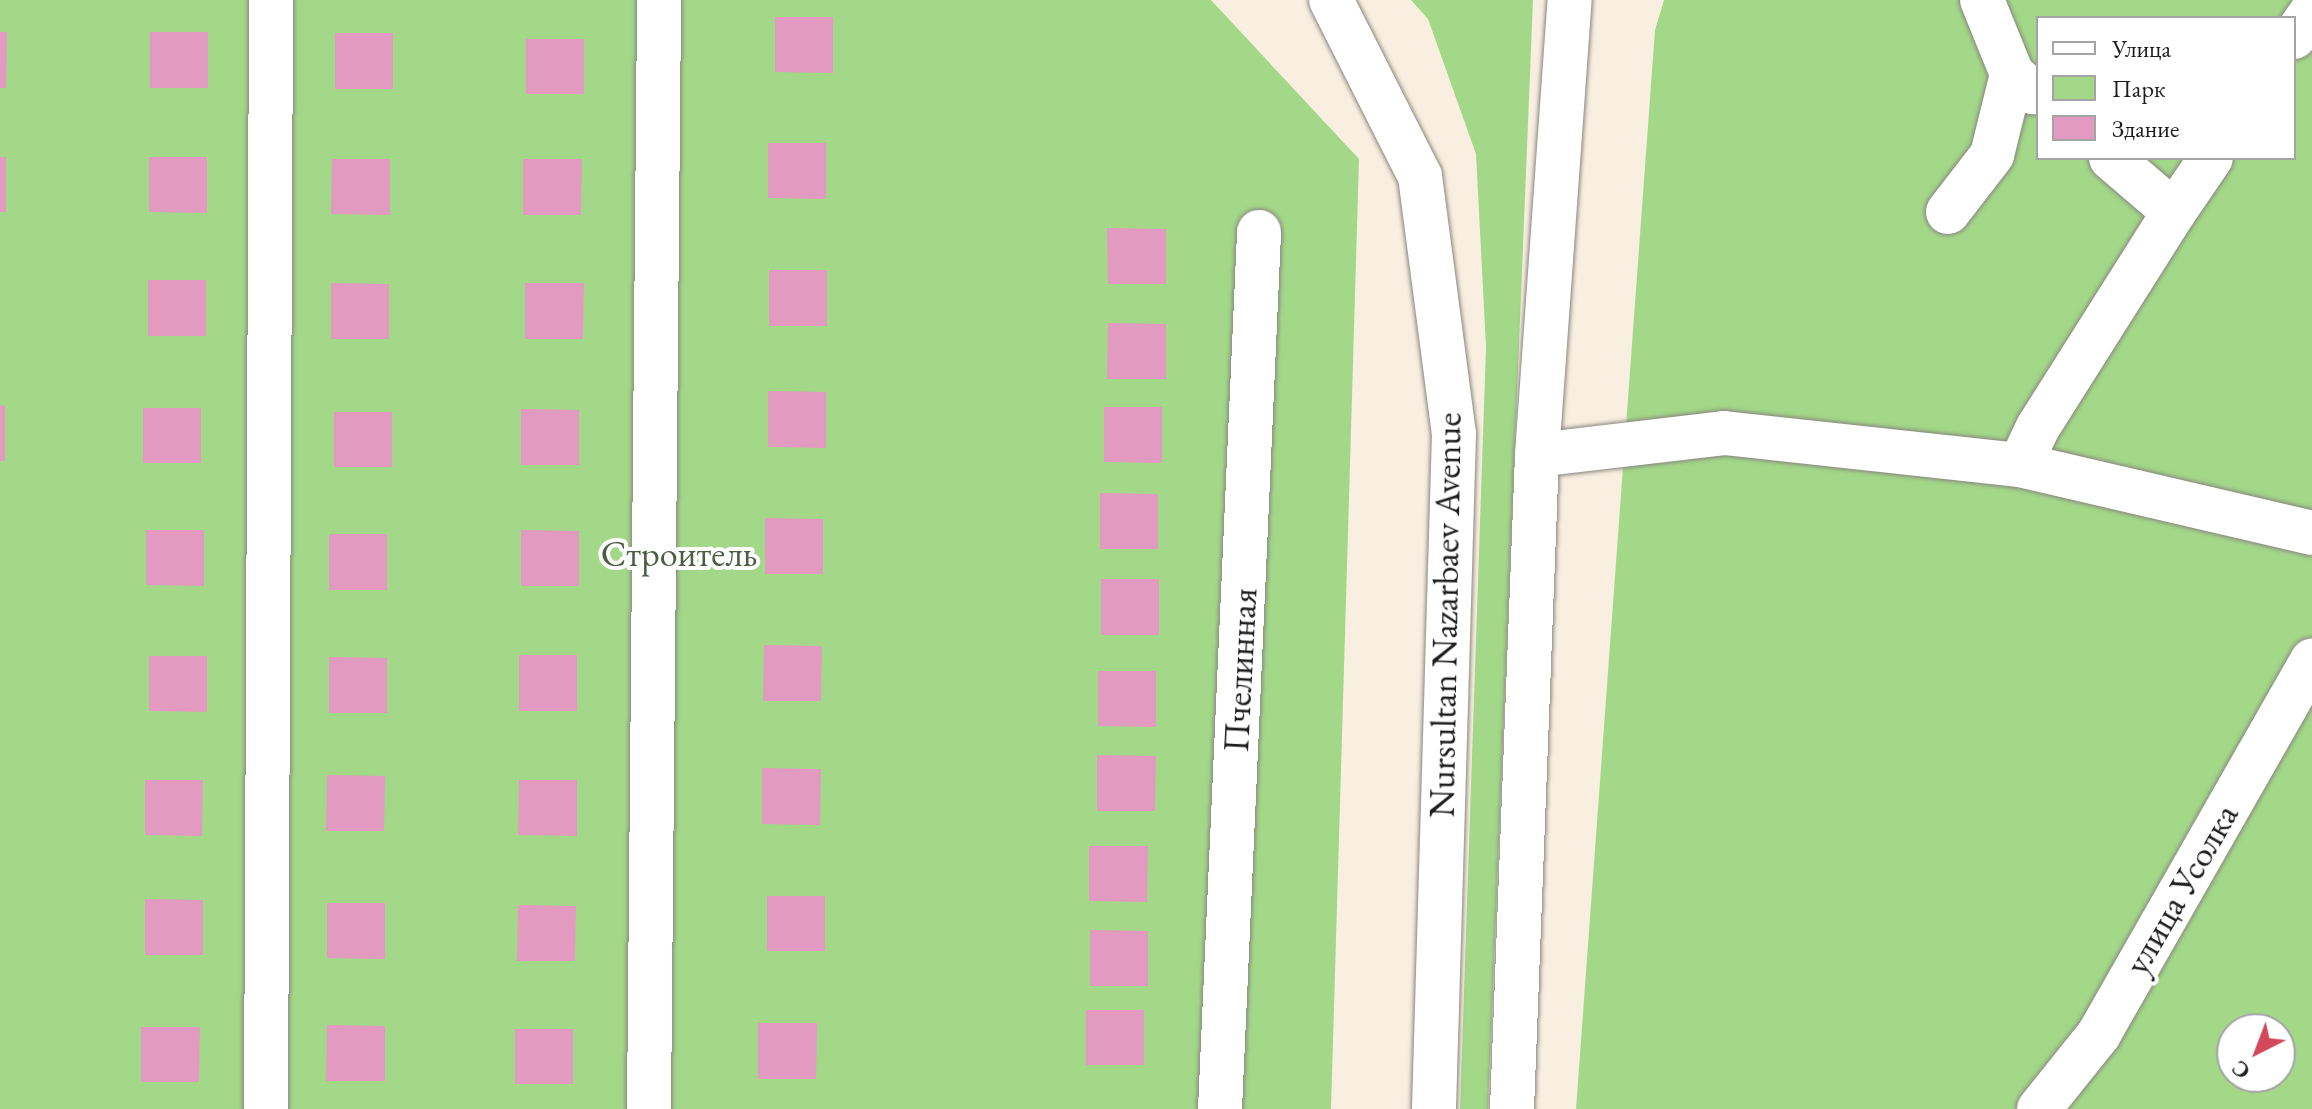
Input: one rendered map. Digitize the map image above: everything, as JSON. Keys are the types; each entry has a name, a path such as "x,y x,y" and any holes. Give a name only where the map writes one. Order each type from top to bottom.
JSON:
{"street":[{"path":"266,1109 271,0"},
{"path":"649,1109 659,0"},
{"name":"Nursultan Nazarbaev Avenue","path":"1331,0 1420,176 1454,434 1434,1109"},
{"path":"1512,1109 1537,455 1570,0"},
{"path":"1948,212 1992,155 2025,85 1982,0"},
{"path":"2296,34 2312,11"},
{"path":"2113,160 2174,212"},
{"path":"2020,465 2038,427 2210,160"},
{"name":"Пчелинная","path":"1220,1109 1259,232"},
{"path":"1537,455 1724,433 2020,465 2312,533"},
{"name":"улица Усолка","path":"2039,1109 2099,1034 2312,661"}],"green space":[{"name":"Строитель","path":"0,0 1211,0 1359,159 1331,1109 0,1109"},
{"path":"1411,0 1533,0 1488,1109 1460,1109 1486,347 1476,154 1428,19"},
{"path":"1664,0 2312,0 2312,1109 1576,1109 1655,30"}],"building":[{"path":"775,17 833,17 833,73 775,72"},
{"path":"0,32 7,32 6,88 0,88"},
{"path":"150,32 208,32 208,88 150,88"},
{"path":"335,33 393,33 393,89 335,89"},
{"path":"526,39 584,39 584,94 526,94"},
{"path":"768,143 826,143 826,199 768,198"},
{"path":"0,157 6,157 6,212 0,212"},
{"path":"149,157 207,157 207,213 149,212"},
{"path":"332,159 390,159 390,215 331,214"},
{"path":"523,159 582,159 581,215 523,215"},
{"path":"1107,228 1166,229 1166,284 1108,284"},
{"path":"769,270 827,270 827,326 769,326"},
{"path":"148,280 206,280 206,336 148,336"},
{"path":"331,283 389,284 389,339 331,339"},
{"path":"525,283 584,283 583,339 525,339"},
{"path":"1108,323 1166,324 1166,379 1107,379"},
{"path":"768,391 826,392 826,448 768,447"},
{"path":"0,405 5,406 5,461 0,461"},
{"path":"1104,407 1162,407 1162,463 1104,462"},
{"path":"143,408 201,408 201,463 143,463"},
{"path":"521,409 579,410 579,465 521,465"},
{"path":"334,412 392,412 392,467 334,467"},
{"path":"1100,493 1158,494 1158,549 1100,549"},
{"path":"765,518 823,519 823,574 765,574"},
{"path":"146,530 204,530 204,586 146,585"},
{"path":"521,530 579,531 579,586 521,586"},
{"path":"329,534 387,534 387,590 329,590"},
{"path":"1101,579 1159,579 1159,635 1101,635"},
{"path":"764,645 822,646 821,701 763,701"},
{"path":"519,655 577,655 577,711 519,711"},
{"path":"149,656 207,656 207,712 149,711"},
{"path":"329,657 387,658 387,713 329,713"},
{"path":"1098,671 1156,671 1156,727 1098,726"},
{"path":"1097,755 1156,756 1155,811 1097,811"},
{"path":"762,768 821,769 820,825 762,824"},
{"path":"327,775 385,776 384,831 326,831"},
{"path":"145,780 203,780 202,836 145,835"},
{"path":"519,780 577,780 577,836 518,835"},
{"path":"1089,846 1148,846 1147,902 1089,901"},
{"path":"767,896 825,896 825,951 767,951"},
{"path":"145,899 203,900 203,955 145,955"},
{"path":"327,903 385,903 385,959 327,958"},
{"path":"518,905 576,906 575,961 517,961"},
{"path":"1090,930 1148,931 1148,986 1090,986"},
{"path":"1086,1010 1144,1010 1144,1065 1086,1065"},
{"path":"758,1023 817,1023 816,1079 758,1079"},
{"path":"327,1025 385,1026 385,1081 326,1081"},
{"path":"141,1027 200,1027 199,1082 141,1082"},
{"path":"515,1029 573,1029 573,1084 515,1084"}]}
